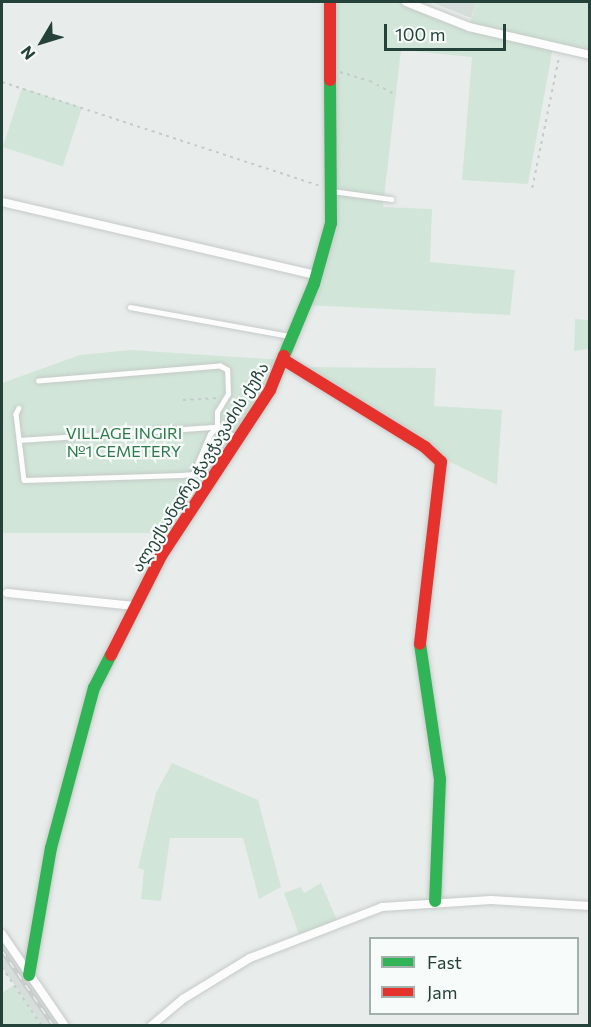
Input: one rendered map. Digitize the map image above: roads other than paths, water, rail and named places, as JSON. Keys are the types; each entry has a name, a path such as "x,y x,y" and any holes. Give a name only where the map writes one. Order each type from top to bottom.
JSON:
{"street":[{"name":"ალექსანდრე ჭავჭავაძის ქუჩა","path":"29,975 51,848 94,688 161,556 270,390 284,360 291,336 316,274 331,223 330,2"},
{"path":"406,2 469,27 590,55"},
{"path":"2,202 316,274"},
{"path":"284,360 425,447 441,462 420,644 440,779 435,901"},
{"path":"7,593 135,606"},
{"path":"151,1026 183,999 250,958 382,907 435,901 491,900 590,906"},
{"path":"2,934 65,1026"}],"lane":[{"path":"331,190 391,199"},
{"path":"130,307 291,336"},
{"path":"19,408 16,414 24,480 193,474 210,434 217,427 218,412 225,399 227,369 220,366 39,381"},
{"path":"19,440 217,427 238,438"}],"railway":[{"path":"2,950 54,1026"}],"park label":[{"name":"VILLAGE INGIRI №1 CEMETERY","path":"124,442"}]}
